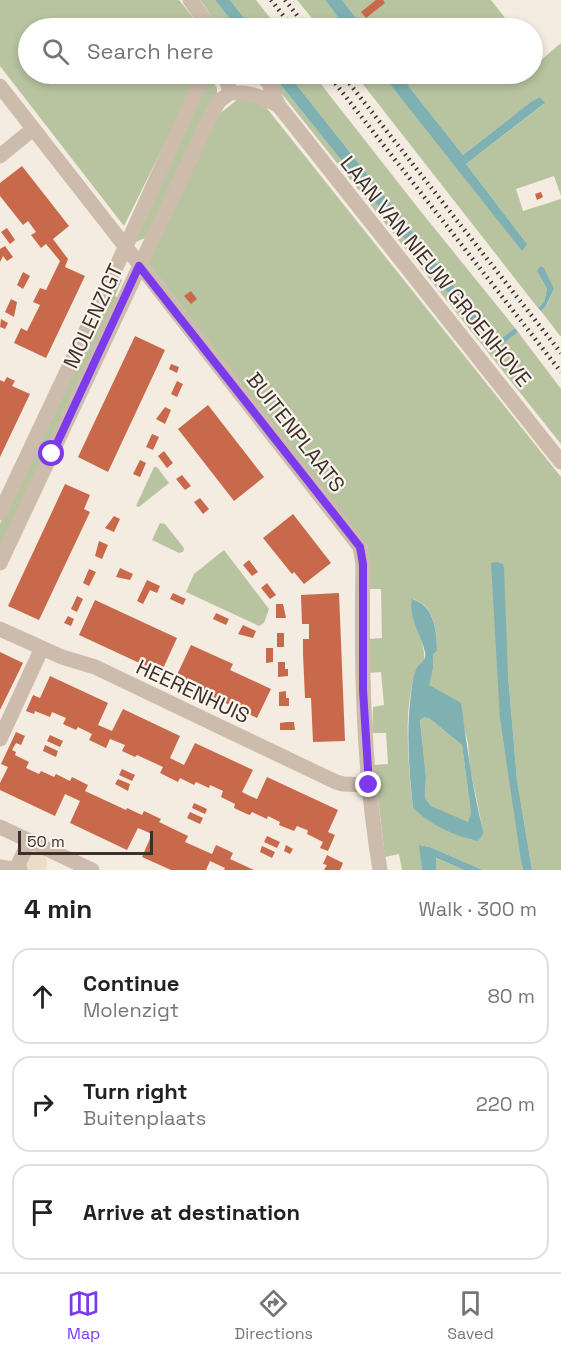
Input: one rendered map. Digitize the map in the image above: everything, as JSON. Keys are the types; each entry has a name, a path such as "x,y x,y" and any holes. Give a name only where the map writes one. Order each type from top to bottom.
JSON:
{"street":[{"path":"190,0 204,18"},
{"name":"MOLENZIGT","path":"0,513 201,84"},
{"path":"228,84 230,93"},
{"name":"LAAN VAN NIEUW GROENHOVE","path":"269,84 279,106 561,462"},
{"name":"BUITENPLAATS","path":"0,86 360,547 363,564 363,690 369,785 380,870"},
{"name":"LAAN VAN NIEUW GROENHOVE","path":"230,93 247,92 279,106"},
{"name":"MOLENZIGT","path":"0,562 209,119 219,101 230,93"},
{"path":"0,156 33,129"},
{"name":"HEERENHUIS","path":"0,629 62,657 95,667 336,782 369,785"},
{"path":"0,739 42,648"},
{"path":"0,827 92,870"},
{"path":"0,867 18,870 27,846"},
{"path":"54,870 61,856"}],"green space":[{"path":"0,0 179,0 194,18 18,18 18,84 194,84 124,226 0,66"},
{"path":"200,0 215,0 229,18 213,18"},
{"path":"230,0 256,0 270,18 244,18"},
{"path":"297,0 325,0 338,18 312,18"},
{"path":"342,0 491,0 505,18 356,18"},
{"path":"561,43 561,196 554,176 516,189 523,211 561,199 561,337 541,311 547,305 554,289 540,266 537,271 547,289 544,302 538,308 363,84 390,84 446,153 527,244 466,164 544,104 540,97 463,155 407,84 543,84 543,58"},
{"path":"214,84 217,93 145,238 136,242 134,241 205,86"},
{"path":"274,84 280,84 489,344 498,346 518,332 561,389 561,444"},
{"path":"296,84 321,84 515,328 498,341 495,340"},
{"path":"238,99 252,100 265,106 561,477 561,870 532,870 517,780 508,675 500,720 523,870 483,870 430,847 420,845 422,870 402,870 399,854 385,857 374,765 388,764 386,733 372,733 373,707 384,705 381,672 369,673 368,639 382,638 381,589 368,589 368,547 147,262 217,116","holes":["413,599 426,607 433,620 436,636 437,651 433,654 433,669 428,685 464,727 468,743 470,768 483,830 472,840 441,827 413,808 408,754 408,711 415,675 424,662 423,646 412,607"]},
{"path":"116,277 122,280 115,296 120,299 0,556 0,524"},
{"path":"154,467 157,467 169,483 139,507 136,506"},
{"path":"160,523 165,524 184,548 183,552 179,553 152,540"},
{"path":"224,550 269,609 264,623 259,626 186,592 194,574"},
{"path":"424,717 430,719 462,745 471,813 468,823 431,806 425,798 426,777 420,719"},
{"path":"435,858 464,870 436,870"}],"shaded area":[{"path":"27,846 45,857 46,870 0,870 18,866"}],"water":[{"path":"215,0 230,0 244,18 229,18"},
{"path":"325,0 342,0 356,18 338,18"},
{"path":"280,84 296,84 495,340 498,341 515,328 518,332 500,346 493,347"},
{"path":"390,84 407,84 463,155 532,101 540,97 545,103 466,164 527,244 522,251"},
{"path":"540,266 544,268 554,289 541,311 538,308 544,302 547,289 537,271"},
{"path":"491,563 503,564 504,568 508,675 517,780 532,870 523,870 500,720"},
{"path":"412,599 426,607 435,628 437,651 433,654 433,669 429,685 461,703 483,830 478,841 443,829 413,808 410,779 409,708 414,676 425,655 411,606","holes":["424,717 430,719 462,745 471,813 468,822 431,806 425,798 426,777 420,720"]},
{"path":"419,845 430,847 483,870 464,870 436,858 436,870 422,870"}],"building":[{"path":"376,0 383,0 385,3 366,18 361,12"},
{"path":"22,166 69,226 53,239 68,259 65,267 85,276 46,358 14,343 21,328 27,331 40,305 33,302 40,288 46,290 60,261 46,244 41,248 31,235 36,232 28,221 23,225 0,196 0,183"},
{"path":"541,192 543,197 537,200 535,194"},
{"path":"7,228 15,240 10,244 1,232"},
{"path":"5,246 13,257 7,261 3,256 0,262 0,249"},
{"path":"23,272 30,276 23,289 17,285"},
{"path":"191,291 197,299 191,304 184,296"},
{"path":"11,299 17,302 14,317 5,312"},
{"path":"1,319 8,323 5,329 0,327"},
{"path":"135,336 165,350 108,472 78,457"},
{"path":"171,364 179,367 177,373 169,369"},
{"path":"7,377 15,381 12,386 30,394 0,457 0,380 4,382"},
{"path":"177,381 183,384 177,397 171,394"},
{"path":"208,405 264,477 234,501 178,429"},
{"path":"165,407 171,410 165,424 156,419"},
{"path":"152,434 159,437 153,450 146,447"},
{"path":"164,451 173,463 167,468 158,456"},
{"path":"140,460 146,463 140,477 133,474"},
{"path":"182,475 191,486 185,490 176,479"},
{"path":"65,484 90,495 84,509 90,512 39,620 8,606"},
{"path":"200,498 209,509 203,514 194,502"},
{"path":"293,514 331,563 304,584 294,572 292,574 263,538"},
{"path":"114,516 120,519 114,532 105,528"},
{"path":"99,541 108,545 102,559 95,556"},
{"path":"249,560 258,572 252,576 243,565"},
{"path":"120,568 133,574 130,580 116,577"},
{"path":"89,569 96,572 89,586 83,583"},
{"path":"147,580 160,586 157,593 150,590 143,604 137,601"},
{"path":"267,583 276,595 270,599 261,588"},
{"path":"173,593 186,599 183,605 170,599"},
{"path":"339,593 345,741 313,742 311,698 305,698 303,654 303,639 309,639 309,624 302,624 301,595"},
{"path":"77,596 83,599 77,612 71,609"},
{"path":"95,600 177,638 161,673 79,635"},
{"path":"276,604 283,604 286,618 276,618"},
{"path":"216,613 229,619 226,625 213,619"},
{"path":"68,616 74,619 71,626 64,623"},
{"path":"243,625 256,631 253,638 238,634"},
{"path":"277,633 284,633 284,647 277,647"},
{"path":"191,645 233,664 230,670 271,689 257,718 175,679"},
{"path":"266,648 273,648 273,662 266,663"},
{"path":"0,652 23,663 0,710"},
{"path":"278,662 285,662 288,676 278,677"},
{"path":"50,676 108,703 98,725 112,731 123,709 180,736 170,758 184,765 195,743 253,770 242,792 250,796 257,799 267,777 338,810 328,832 335,835 328,851 320,848 323,842 307,834 307,830 297,826 294,831 279,825 280,822 268,816 267,819 252,812 250,815 234,808 235,804 221,797 223,791 210,785 209,788 196,782 194,785 180,778 178,782 160,773 163,767 122,751 125,745 110,739 106,748 89,740 92,734 78,727 76,730 63,724 66,718 52,712 50,717 35,711 34,714 26,711 33,695 40,698"},
{"path":"286,691 289,706 279,706 279,692"},
{"path":"294,722 295,730 280,730 280,723"},
{"path":"16,732 25,736 21,745 16,743 12,750 16,752 15,755 29,762 26,768 54,777 56,774 70,781 72,777 88,785 85,791 126,810 127,808 142,815 144,811 161,819 159,822 188,836 185,842 212,854 216,845 233,853 230,859 254,870 224,870 225,868 210,861 206,870 171,870 142,857 152,834 138,828 127,850 70,823 80,801 65,794 55,816 0,790 0,783 8,767 1,764"},
{"path":"50,735 63,741 60,747 47,741"},
{"path":"45,745 58,751 56,757 43,751"},
{"path":"122,769 135,775 132,781 119,775"},
{"path":"118,779 130,784 128,791 115,784"},
{"path":"194,803 207,809 205,814 192,808"},
{"path":"190,812 203,818 200,824 187,818"},
{"path":"267,836 280,842 277,848 264,842"},
{"path":"286,845 293,849 290,854 284,851"},
{"path":"262,846 275,852 272,858 260,852"},
{"path":"327,855 343,863 340,870 324,870 327,865 323,864"}],"railway":[{"path":"271,0 285,18"},
{"path":"285,0 299,18"},
{"path":"336,84 561,372"},
{"path":"350,84 561,353"}],"route":[{"path":"52,454 139,266 360,547 363,558 362,660 369,785"}]}
